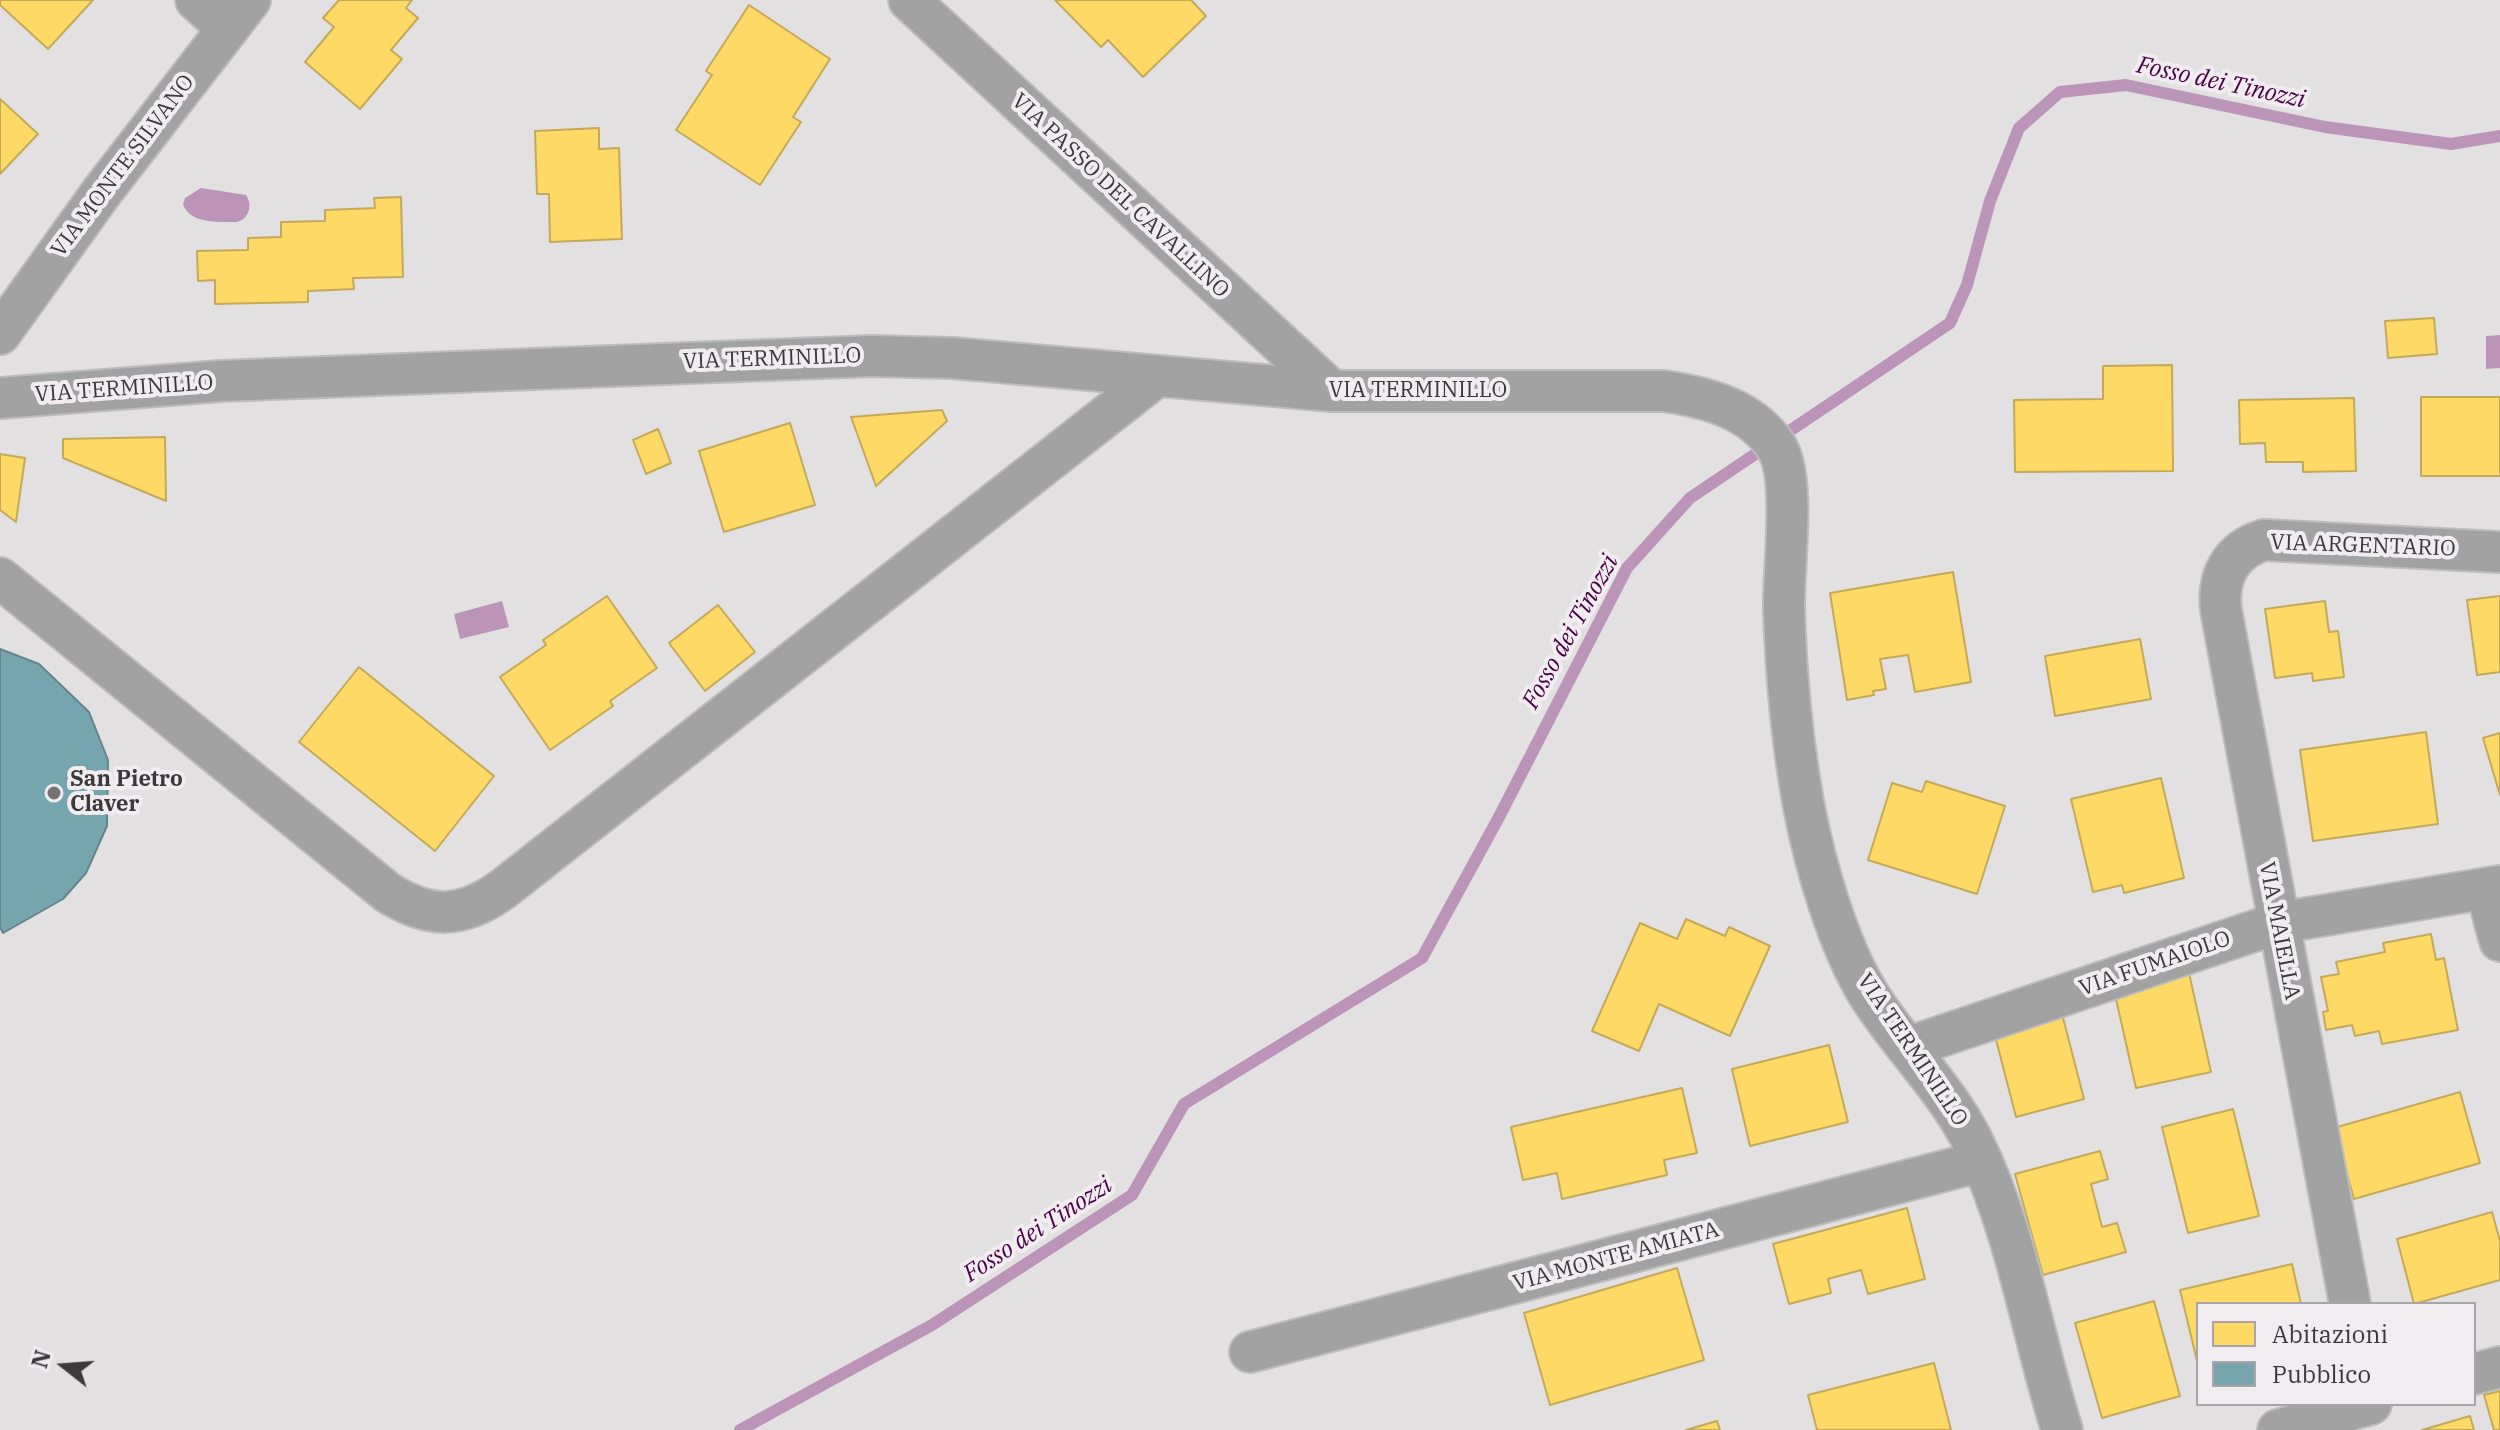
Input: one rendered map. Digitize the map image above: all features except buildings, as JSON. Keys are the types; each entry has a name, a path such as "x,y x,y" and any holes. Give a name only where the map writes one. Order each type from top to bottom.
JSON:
{"street":[{"path":"196,0 239,14"},
{"name":"VIA PASSO DEL CAVALLINO","path":"909,0 1332,391"},
{"name":"VIA MONTE SILVANO","path":"0,334 13,285 111,180 239,14"},
{"name":"VIA TERMINILLO","path":"0,398 221,381 842,356 952,358 1332,391 1663,391 1721,405 1759,425 1782,457 1787,492 1784,563 1787,669 1809,829 1832,909 1869,994 1960,1118 1982,1161 2004,1221 2062,1430"},
{"path":"0,578 375,883 418,908 434,913 464,909 491,898 503,889 1157,376"},
{"name":"VIA ARGENTARIO","path":"2231,559 2242,549 2264,540 2500,552"},
{"name":"VIA MAIELLA","path":"2231,559 2221,586 2221,610 2350,1302"},
{"path":"2493,888 2500,941"},
{"name":"VIA FUMAIOLO","path":"1909,1047 2278,923 2493,888"},
{"name":"VIA MONTE AMIATA","path":"1250,1352 1982,1161"},
{"path":"2476,1373 2500,1367"},
{"path":"2278,1430 2363,1406"},
{"path":"2370,1406 2376,1430"}],"shaded area":[{"path":"201,188 246,195 249,203 247,215 237,222 222,222 191,215 183,204 185,198"},
{"path":"2500,335 2500,368 2486,369 2486,336"},
{"path":"502,601 509,627 460,639 454,614"}],"waterway":[{"name":"Fosso dei Tinozzi","path":"740,1430 932,1325 1132,1195 1184,1104 1422,958 1499,817 1627,568 1690,498 1950,323 1967,285 1990,201 2019,128 2060,92 2126,85 2325,127 2451,144 2500,136"}],"place":[{"name":"San Pietro Claver","path":"54,793"}]}
